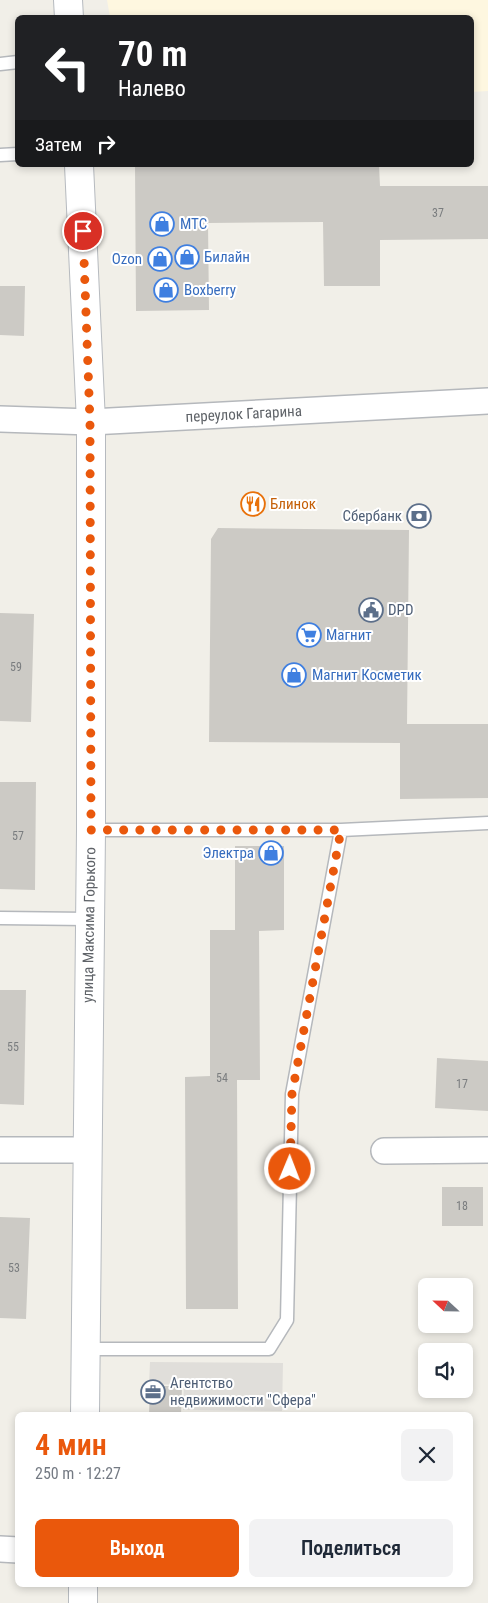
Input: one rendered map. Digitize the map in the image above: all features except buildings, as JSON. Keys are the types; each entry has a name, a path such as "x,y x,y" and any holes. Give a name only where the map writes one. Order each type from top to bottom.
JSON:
{"main road":[{"path":"68,0 69,15"},
{"name":"улица Максима Горького","path":"80,167 90,422 91,830 88,919 84,1412"},
{"path":"83,1587 83,1603"}],"street":[{"name":"переулок Гагарина","path":"0,419 90,422 488,401"},
{"path":"0,1150 87,1150"},
{"path":"384,1151 488,1150"},
{"path":"0,1549 15,1550"}],"lane":[{"path":"0,64 15,62"},
{"path":"0,155 15,154"},
{"path":"91,830 341,830 488,823"},
{"path":"86,1348 269,1348 287,1320 292,1094 341,830"},
{"path":"0,918 88,919"}],"shaded area":[{"path":"107,0 488,0 488,91 474,92 474,15 110,15"},
{"path":"150,1362 283,1363 282,1411 183,1410 184,1385 149,1384"}],"place":[{"name":"МТС","path":"162,224"},
{"name":"Билайн","path":"187,257"},
{"name":"Ozon","path":"160,259"},
{"name":"Boxberry","path":"166,290"},
{"name":"Блинок","path":"253,504"},
{"name":"Сбербанк","path":"419,516"},
{"name":"DPD","path":"371,610"},
{"name":"Магнит","path":"309,635"},
{"name":"Магнит Косметик","path":"294,675"},
{"name":"Электра","path":"271,853"},
{"name":"Агентство недвижимости \"Сфера\"","path":"153,1392"}],"route":[{"path":"83,231 90,422 91,830 341,830 305,1034 292,1094 290,1169"}]}
